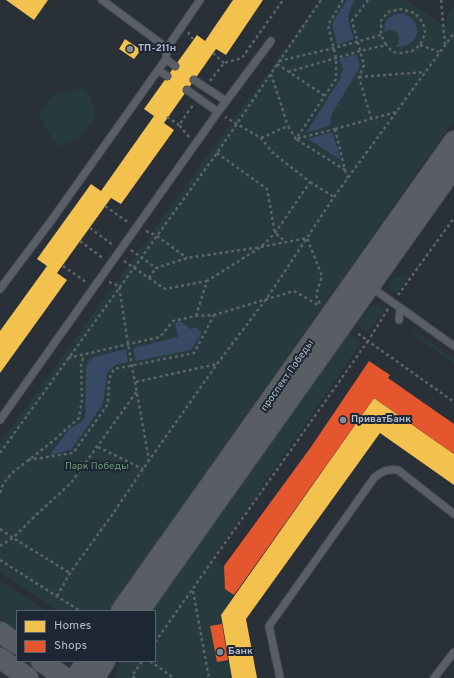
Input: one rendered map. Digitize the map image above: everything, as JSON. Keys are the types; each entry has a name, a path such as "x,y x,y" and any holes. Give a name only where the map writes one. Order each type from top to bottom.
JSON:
{"main road":[{"name":"проспект Победы","path":"122,610 454,142"},
{"name":"проспект Победы","path":"140,610 453,170"},
{"path":"0,632 16,643"},
{"path":"0,658 28,678"},
{"path":"42,662 65,678"},
{"path":"76,678 86,662"},
{"path":"94,678 104,662"}],"lane":[{"path":"102,0 167,48"},
{"path":"0,289 51,221 166,60 167,48 200,0"},
{"path":"0,420 218,112 271,41"},
{"path":"166,60 175,66"},
{"path":"158,70 168,76"},
{"path":"194,80 226,101"},
{"path":"187,90 218,112"},
{"path":"369,286 454,346"},
{"path":"399,320 400,308"},
{"path":"280,678 269,626 374,478 383,471 391,469 398,470 454,514"},
{"path":"434,678 454,652"}],"path":[{"path":"206,87 224,62 242,58 283,0"},
{"path":"0,452 217,153 235,124 321,0"},
{"path":"296,139 336,79 336,58 328,26 343,0"},
{"path":"368,0 352,21 364,65 359,78 371,118"},
{"path":"441,0 445,45"},
{"path":"401,9 415,13 424,23 425,32 420,45 412,51 402,53 393,52 386,45 381,35 381,21 388,12 401,9"},
{"path":"57,596 70,573 149,460 217,364 267,298 334,197 453,34"},
{"path":"278,63 381,35"},
{"path":"288,72 386,45"},
{"path":"420,45 440,52"},
{"path":"213,53 224,62"},
{"path":"278,63 288,72 325,96"},
{"path":"359,78 425,72"},
{"path":"271,73 288,126 296,139 345,170"},
{"path":"179,125 198,98"},
{"path":"218,112 235,124 261,138 272,152 310,182 334,197"},
{"path":"296,139 396,112"},
{"path":"167,117 179,125 189,138"},
{"path":"261,138 288,126"},
{"path":"335,129 348,178"},
{"path":"217,153 267,189 275,233 286,242"},
{"path":"134,268 166,289 207,281 261,247 275,233 310,182"},
{"path":"124,228 133,217"},
{"path":"156,641 368,341 392,303 454,218"},
{"path":"157,236 187,258"},
{"path":"149,278 156,268 187,258 261,247 307,238"},
{"path":"68,358 84,356 160,337 173,321 196,316 214,315 294,291 322,308 316,295 322,276 307,238"},
{"path":"109,249 117,239"},
{"path":"99,263 106,254"},
{"path":"142,258 156,268"},
{"path":"63,266 86,282 90,278"},
{"path":"196,316 207,281"},
{"path":"119,286 149,460"},
{"path":"28,460 73,453 108,404 109,379 114,369 194,353 214,315"},
{"path":"343,323 454,402"},
{"path":"0,493 3,484 12,473 79,418 82,400 81,364 84,356"},
{"path":"136,382 217,364"},
{"path":"0,546 13,538 72,483 137,391"},
{"path":"98,447 143,469"},
{"path":"0,529 70,573"},
{"path":"0,560 78,610"},
{"path":"192,590 209,678"},
{"path":"134,678 132,676 141,662"},
{"path":"151,662 174,678"}],"green space":[{"name":"Парк Победы","path":"320,0 406,0 446,27 447,17 454,6 454,120 109,610 56,610 0,571 0,443"},
{"path":"83,87 89,93 96,116 81,138 57,146 38,115 53,95"},
{"path":"410,274 396,294 390,290 389,279"},
{"path":"376,304 386,307 368,333 356,325 369,308"},
{"path":"413,330 454,359 454,364 412,333"},
{"path":"349,333 361,343 213,558 224,566 225,589 234,595 221,615 222,624 211,627 217,662 228,660 232,678 116,678 119,662 156,662 156,610 152,610"},
{"path":"0,581 45,610 16,610 16,630 0,619"}],"water":[{"path":"347,0 355,0 348,19 354,39 337,45 333,22"},
{"path":"403,13 410,17 415,23 417,34 415,39 410,44 395,47 398,44 399,35 395,31 390,30 384,32 385,23 391,16"},
{"path":"356,54 360,64 359,68 332,114 330,120 331,125 306,133 340,79 343,69 339,59"},
{"path":"332,132 341,160 308,139"},
{"path":"181,321 190,329 196,327 202,333 191,350 136,361 133,348 178,337 175,323"},
{"path":"126,349 128,362 115,365 107,373 103,404 71,450 50,455 69,429 80,423 85,418 86,367 89,361 94,357"}],"building: Homes":[{"path":"6,0 48,0 34,20"},
{"path":"233,0 263,0 226,55 216,49 164,123 174,130 121,204 111,198 57,273 67,280 0,373 0,331 47,266 37,259 91,184 101,191 154,116 144,109 197,35 205,41"},
{"name":"ТП-211н","path":"125,39 141,50 134,59 119,49"},
{"path":"374,398 454,454 454,485 380,433 246,619 257,678 232,678 221,615"}],"building: Shops":[{"path":"369,361 390,375 388,378 454,424 454,454 374,398 234,595 225,589 224,566 311,447"},
{"path":"222,624 228,660 217,662 210,626"}],"place":[{"name":"ТП-211н","path":"130,49"},
{"name":"ПриватБанк","path":"343,420"},
{"name":"Банк","path":"220,652"}]}
